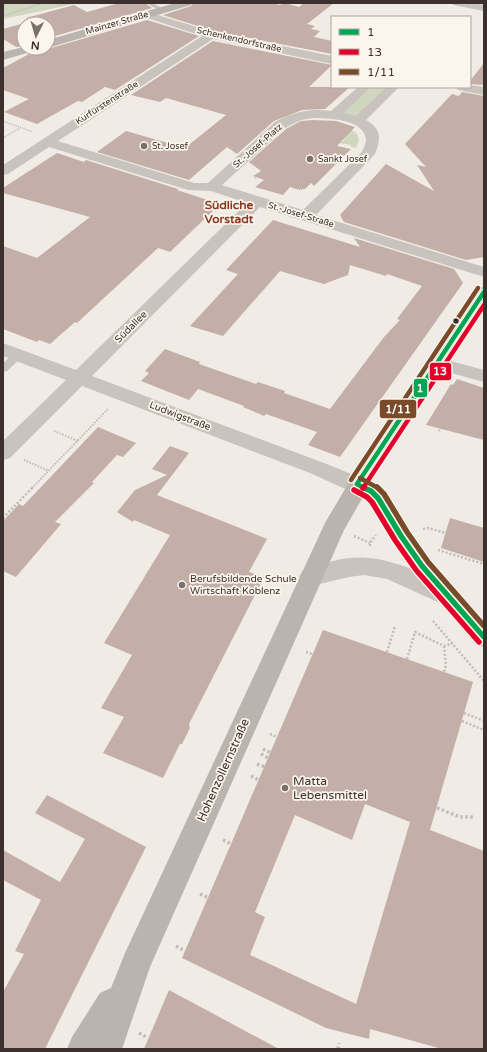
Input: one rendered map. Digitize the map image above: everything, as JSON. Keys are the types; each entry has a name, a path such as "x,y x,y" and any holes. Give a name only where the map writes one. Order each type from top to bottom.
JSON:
{"street":[{"name":"Mainzer Straße","path":"56,41 148,9 162,10 187,3"},
{"path":"457,3 484,8"},
{"name":"Schenkendorfstraße","path":"148,9 211,35 331,60"},
{"name":"Kurfürstenstraße","path":"3,171 43,138 211,35"},
{"path":"3,56 16,53"},
{"path":"334,115 364,88"},
{"path":"306,216 368,154 372,147 373,140 371,133 366,126 358,121 392,88"},
{"path":"466,88 484,92"},
{"name":"St.-Josef-Platz","path":"212,187 280,125 291,119 303,115 334,115 358,121"},
{"name":"St.-Josef-Straße","path":"43,138 193,186 212,187 484,272"},
{"name":"Südallee","path":"3,453 257,201"},
{"name":"Hohenzollernstraße","path":"105,1049 136,964 333,529 357,484 484,292"},
{"name":"Ludwigstraße","path":"11,352 357,484 371,491 378,498 408,547 446,596 484,637"},
{"path":"436,363 484,376"},
{"path":"311,577 352,566 378,566 397,572 446,596"},
{"name":"Hohenzollernstraße","path":"84,1049 136,964"}],"lane":[{"path":"3,369 11,352"}],"path":[{"path":"3,16 43,3"},
{"path":"48,3 61,5 71,3"},
{"path":"3,121 43,138"},
{"path":"3,138 20,127"},
{"path":"255,178 261,176"},
{"path":"297,187 297,189 303,190"},
{"path":"3,518 112,405"},
{"path":"53,430 78,440"},
{"path":"24,460 49,471"},
{"path":"422,529 428,528 446,533"},
{"path":"353,536 370,543 377,535"},
{"path":"436,549 484,564"},
{"path":"433,621 484,681"},
{"path":"387,652 396,626"},
{"path":"407,659 415,632 444,646 453,644"},
{"path":"444,646 446,665 444,672"},
{"path":"306,652 312,654"},
{"path":"464,713 484,721"},
{"path":"462,721 484,730"},
{"path":"270,734 277,737"},
{"path":"263,749 271,752"},
{"path":"261,754 268,758"},
{"path":"257,764 264,767"},
{"path":"251,776 259,780"},
{"path":"437,808 460,817 473,817"},
{"path":"223,840 232,844"},
{"path":"200,894 209,898"},
{"path":"176,946 185,951"},
{"path":"139,1033 148,1038"},
{"path":"338,1049 339,1043"}],"green space":[{"path":"3,3 79,3 16,16 3,19"},
{"path":"370,88 386,88 357,116 345,114 344,112"},
{"path":"351,129 357,134 359,140 356,148 351,147 351,145 339,143 343,141"}],"building":[{"path":"119,3 145,3 152,8 56,36 56,16 33,16 74,5 87,12"},
{"path":"193,3 272,3 280,5 284,3 299,7 304,3 334,3 307,24 315,26 311,29 320,31 314,37 331,41 331,54 213,31 163,15 191,6"},
{"path":"147,20 199,36 115,90 105,87 82,102 78,101 37,124 4,112 29,99 3,90 3,68 25,56 56,56 56,47"},
{"path":"16,25 16,47 3,39 3,29"},
{"path":"213,41 331,65 309,87 349,88 325,109 302,110 274,121 237,154 227,147 189,180 97,152 126,131 185,148 226,115 166,98 160,102 131,95"},
{"path":"484,63 484,85 471,84 471,80"},
{"path":"462,92 484,96 484,257 466,260 344,222 340,215 386,164 434,191 417,165 426,167 405,144 452,94 459,96"},
{"name":"Sankt Josef","path":"301,121 336,121 355,127 337,146 351,149 314,186 311,183 305,189 290,187 283,195 255,187 264,180 253,176 261,171 249,162 286,129"},
{"path":"57,153 84,162 86,160 220,204 170,252 158,248 77,323 75,322 50,344 39,340 37,342 3,329 3,246 37,258 90,217 3,193 3,188"},
{"path":"273,220 360,247 354,238 454,269 463,283 340,457 308,445 317,432 266,414 264,416 243,407 244,406 198,389 189,400 141,381 149,373 145,371 165,349 200,362 199,364 256,384 258,382 285,391 284,393 330,409 384,337 400,320 397,319 422,286 387,274 386,276 350,265 348,275 324,284 280,271 223,336 190,326 238,274 226,270"},
{"path":"457,379 484,388 484,440 426,425 451,384 453,385"},
{"path":"98,427 136,443 123,457 117,455 92,482 94,483 55,522 61,524 16,577 3,571 3,521 19,504 23,506"},
{"path":"170,446 189,453 157,495 267,539 249,572 264,577 189,724 190,728 182,744 180,744 163,778 103,753 124,717 101,708 132,655 104,643 170,535 134,520 133,522 117,512 135,490 167,475 152,469"},
{"path":"450,518 484,528 484,562 441,548"},
{"path":"323,630 473,682 430,830 484,851 484,1049 442,1049 370,1029 369,1039 326,1028 182,958","holes":["365,804 410,822 356,1004 250,955 265,917 255,912 295,815 352,840"]},
{"path":"47,795 146,847 45,1049 3,1049 3,992 24,954 15,951 41,900 3,880 3,850 60,882 85,839 35,813"},
{"path":"169,990 279,1049 144,1049"}],"transit line":[{"name":"1/11","path":"351,480 478,288"},
{"name":"1","path":"357,484 484,292"},
{"name":"13","path":"363,488 484,305"},
{"name":"1/11","path":"360,478 375,485 384,494 407,532 428,562 484,626"},
{"name":"1","path":"357,484 371,491 378,498 401,536 422,566 484,637"},
{"name":"13","path":"354,490 367,497 372,502 395,540 416,570 479,642"}],"place":[{"name":"St. Josef","path":"144,146"},
{"name":"Sankt Josef","path":"310,159"},
{"name":"Berufsbildende Schule Wirtschaft Koblenz","path":"182,585"},
{"name":"Matta Lebensmittel","path":"285,788"}],"district":[{"name":"Südliche Vorstadt","path":"229,212"}]}
